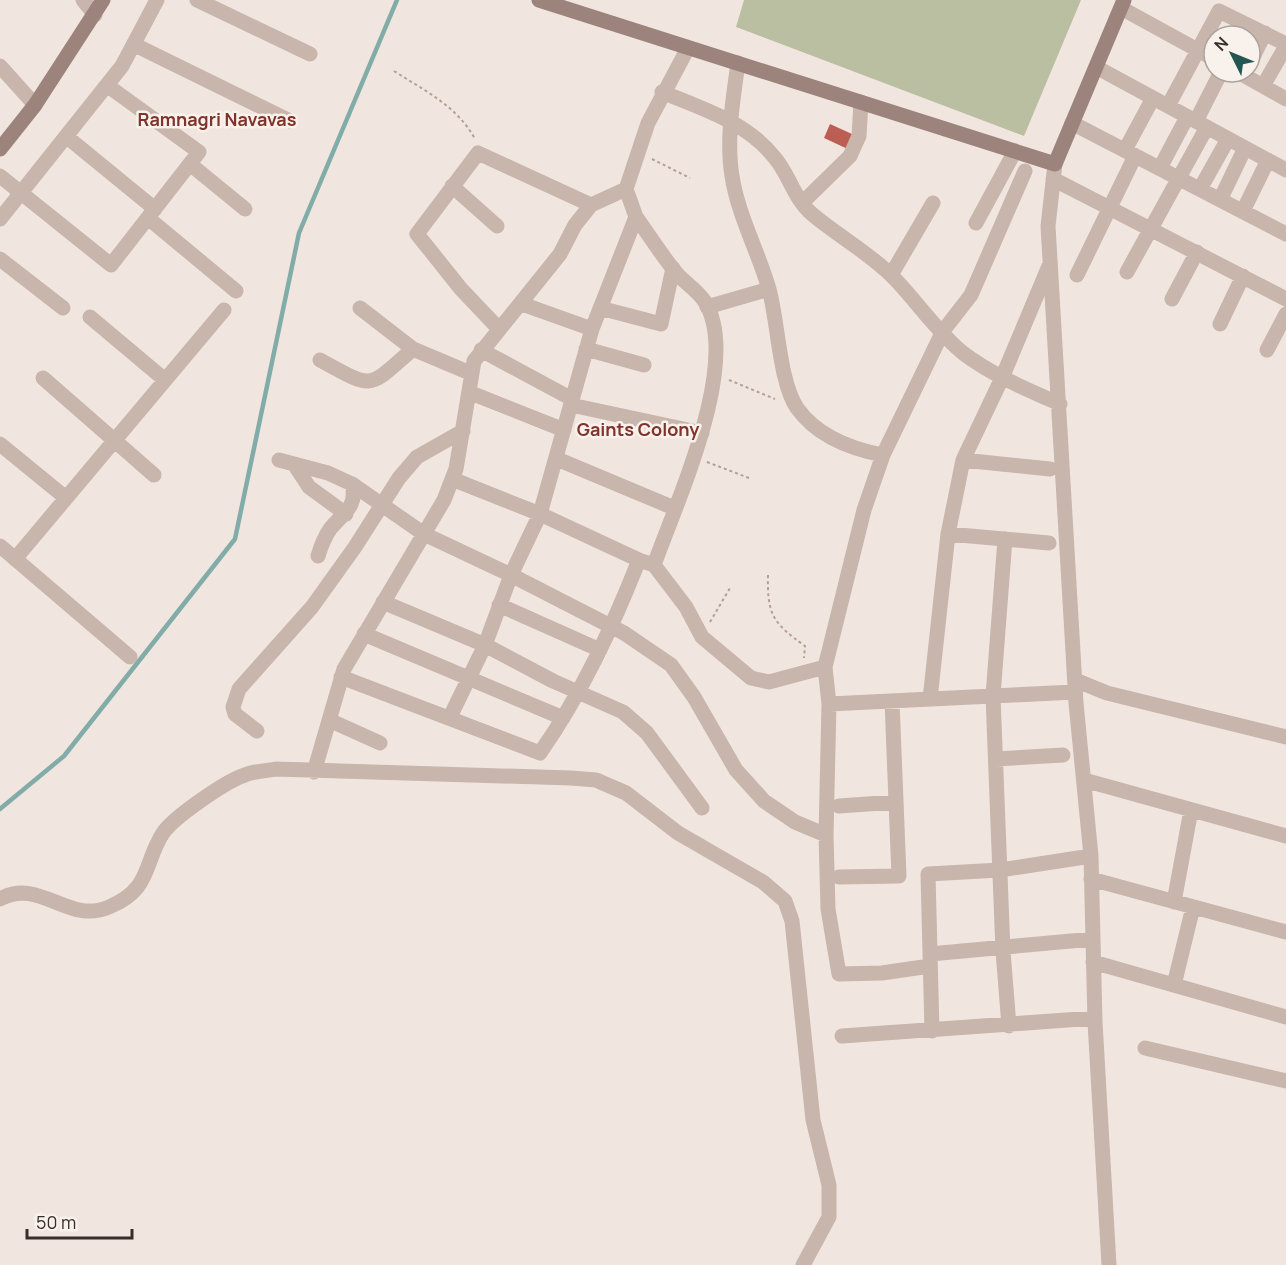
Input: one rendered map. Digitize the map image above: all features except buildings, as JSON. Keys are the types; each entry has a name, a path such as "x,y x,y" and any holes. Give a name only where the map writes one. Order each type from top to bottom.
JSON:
{"street":[{"path":"83,0 95,15"},
{"path":"0,149 35,105 103,0"},
{"path":"0,219 108,86 135,45 157,0"},
{"path":"197,0 310,54"},
{"path":"539,0 1015,151 1108,205 1286,299"},
{"path":"1215,0 1286,38"},
{"path":"1109,1265 1095,1018 1091,856 1075,686 1048,226 1054,172 1072,123 1123,4 1202,53"},
{"path":"1168,106 1219,11 1286,45 1263,86"},
{"path":"1262,38 1265,33"},
{"path":"135,45 290,121"},
{"path":"341,677 540,753 579,693 674,508 702,433 717,364 715,328 707,307 673,268 636,217 626,189 662,92 688,48"},
{"path":"738,63 730,120 732,176 744,220 769,289 788,386 797,408 825,435 858,450 883,455"},
{"path":"0,66 35,105"},
{"path":"1096,67 1245,148 1285,167"},
{"path":"1127,272 1178,178 1197,122 1215,84"},
{"path":"1261,84 1286,99"},
{"path":"0,176 111,265 199,152 108,86"},
{"path":"662,92 730,120 757,137 777,159 793,192 811,214 854,243 891,275 962,352 1002,378 1060,404"},
{"path":"1077,275 1153,98"},
{"path":"802,203 850,156 859,136 861,102"},
{"path":"1160,168 1197,122"},
{"path":"1072,123 1285,232"},
{"path":"67,137 236,291"},
{"path":"1200,189 1228,139"},
{"path":"1220,200 1245,148"},
{"path":"976,223 1015,151"},
{"path":"499,329 461,289 417,234 452,186 478,153 591,205"},
{"path":"1243,211 1268,160"},
{"path":"190,164 245,209"},
{"path":"1025,171 971,295 943,332 883,455 864,510 825,668 829,704 826,835 828,909 839,974 882,974 930,960 1003,946 1093,939"},
{"path":"452,186 497,226"},
{"path":"314,772 341,677 444,500 452,479 471,393 470,373 481,350 522,304 560,254 575,225 591,205 626,189"},
{"path":"891,275 933,203"},
{"path":"450,717 485,645 511,574 540,514 592,329 636,217"},
{"path":"1172,299 1197,252"},
{"path":"0,260 63,308"},
{"path":"930,699 948,534 963,460 1002,378 1050,264"},
{"path":"600,308 661,324 673,268"},
{"path":"1220,324 1243,276"},
{"path":"707,307 769,289"},
{"path":"522,304 592,329"},
{"path":"360,308 413,349 470,373"},
{"path":"15,559 224,310"},
{"path":"1267,350 1286,314"},
{"path":"90,317 165,380"},
{"path":"320,360 359,381 369,383 379,378 413,349"},
{"path":"586,349 644,365"},
{"path":"481,350 572,402 702,433"},
{"path":"43,378 154,475"},
{"path":"471,393 564,430"},
{"path":"257,731 235,714 233,707 239,689 312,607 399,478 417,458 463,431"},
{"path":"0,444 66,498"},
{"path":"557,459 674,508"},
{"path":"279,460 328,473 352,484 424,534 511,574 613,627 671,665 693,697 736,770 764,801 795,822 826,835"},
{"path":"963,460 1050,469"},
{"path":"294,464 309,487 346,514"},
{"path":"452,479 540,514 646,562 686,607 702,637 751,678 769,682 825,668"},
{"path":"318,556 327,534 346,514 355,495 352,484"},
{"path":"948,534 1049,543"},
{"path":"1005,539 993,696 1003,946 1009,1026"},
{"path":"0,546 130,657"},
{"path":"383,602 485,645 579,693 623,712 647,734 702,808"},
{"path":"499,605 600,650"},
{"path":"364,634 563,718"},
{"path":"829,704 993,696 1075,686 1286,737"},
{"path":"839,877 899,876 892,701"},
{"path":"329,720 380,743"},
{"path":"996,759 1063,755"},
{"path":"0,899 25,891 75,910 106,909 124,900 141,884 164,833 183,813 244,775 276,770 596,780 626,793 678,833 764,882 784,901 796,942 813,1120 829,1185 829,1217 803,1265"},
{"path":"1084,780 1286,836"},
{"path":"839,806 896,802"},
{"path":"1174,902 1191,810"},
{"path":"932,1031 928,874 1000,870 1091,856"},
{"path":"1091,879 1286,932"},
{"path":"1174,985 1193,907"},
{"path":"1093,962 1286,1017"},
{"path":"842,1036 1009,1026 1095,1018"},
{"path":"1145,1048 1286,1081"}],"path":[{"path":"394,71 440,100 464,119 477,143 478,153"},
{"path":"638,152 690,178"},
{"path":"715,375 775,399"},
{"path":"693,457 749,478"},
{"path":"768,575 767,603 770,613 777,623 805,646 803,673"},
{"path":"702,637 729,588"}],"green space":[{"path":"744,0 1081,0 1024,136 736,27"}],"waterway":[{"path":"0,809 64,756 235,539 299,233 397,0"}],"district":[{"name":"Ramnagri Navavas","path":"217,119"},
{"name":"Gaints Colony","path":"638,429"}]}
